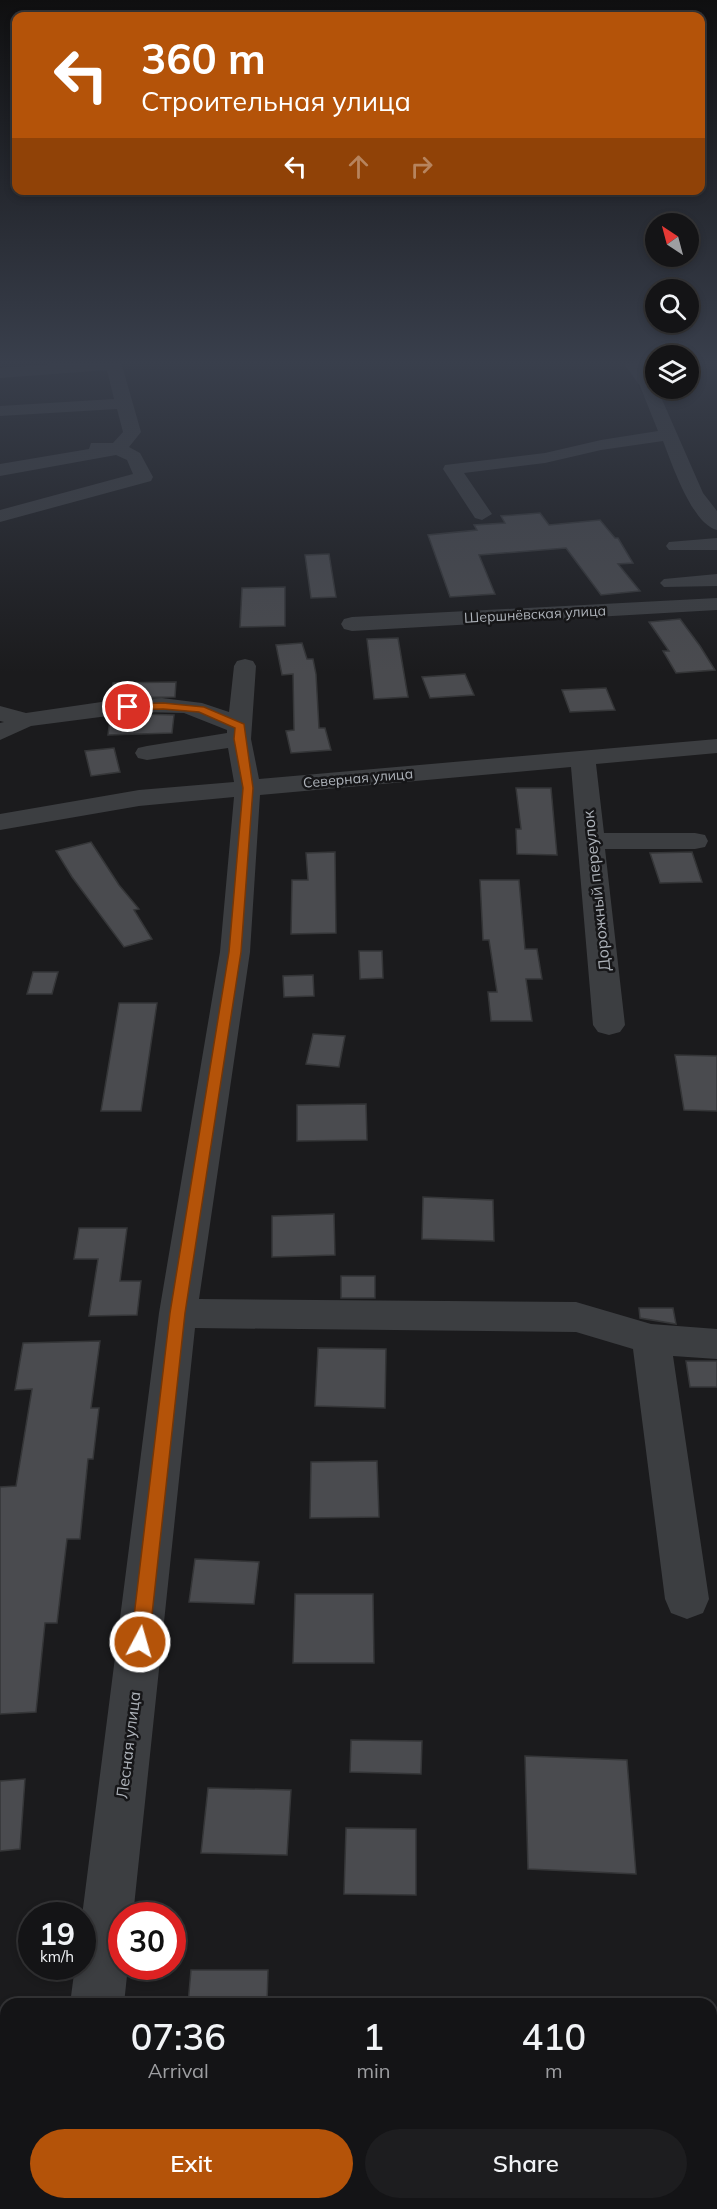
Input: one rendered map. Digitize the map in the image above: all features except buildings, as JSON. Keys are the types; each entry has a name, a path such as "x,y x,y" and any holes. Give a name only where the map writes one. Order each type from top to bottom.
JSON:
{"street":[{"path":"0,470 28,465"},
{"path":"0,516 144,477 138,465"},
{"path":"482,514 452,469 485,465"},
{"path":"682,465 694,494 717,524"},
{"path":"676,546 717,543"},
{"path":"671,583 717,580"},
{"name":"Шершнёвская улица","path":"352,624 717,604"},
{"name":"Лесная улица","path":"98,1998 178,1313 235,952 248,788 240,733 245,666"},
{"path":"0,733 25,720 111,708 163,706 200,709 240,733"},
{"path":"0,713 25,720"},
{"path":"147,753 240,733"},
{"name":"Северная улица","path":"0,822 140,798 717,746"},
{"name":"Дорожный переулок","path":"583,758 609,1025"},
{"path":"591,841 695,841"},
{"path":"178,1313 576,1317 651,1339 717,1344"},
{"path":"651,1339 687,1599"}],"route":[{"path":"128,707 163,706 200,709 240,727 239,739 248,788 235,952 178,1313 140,1642"}]}
